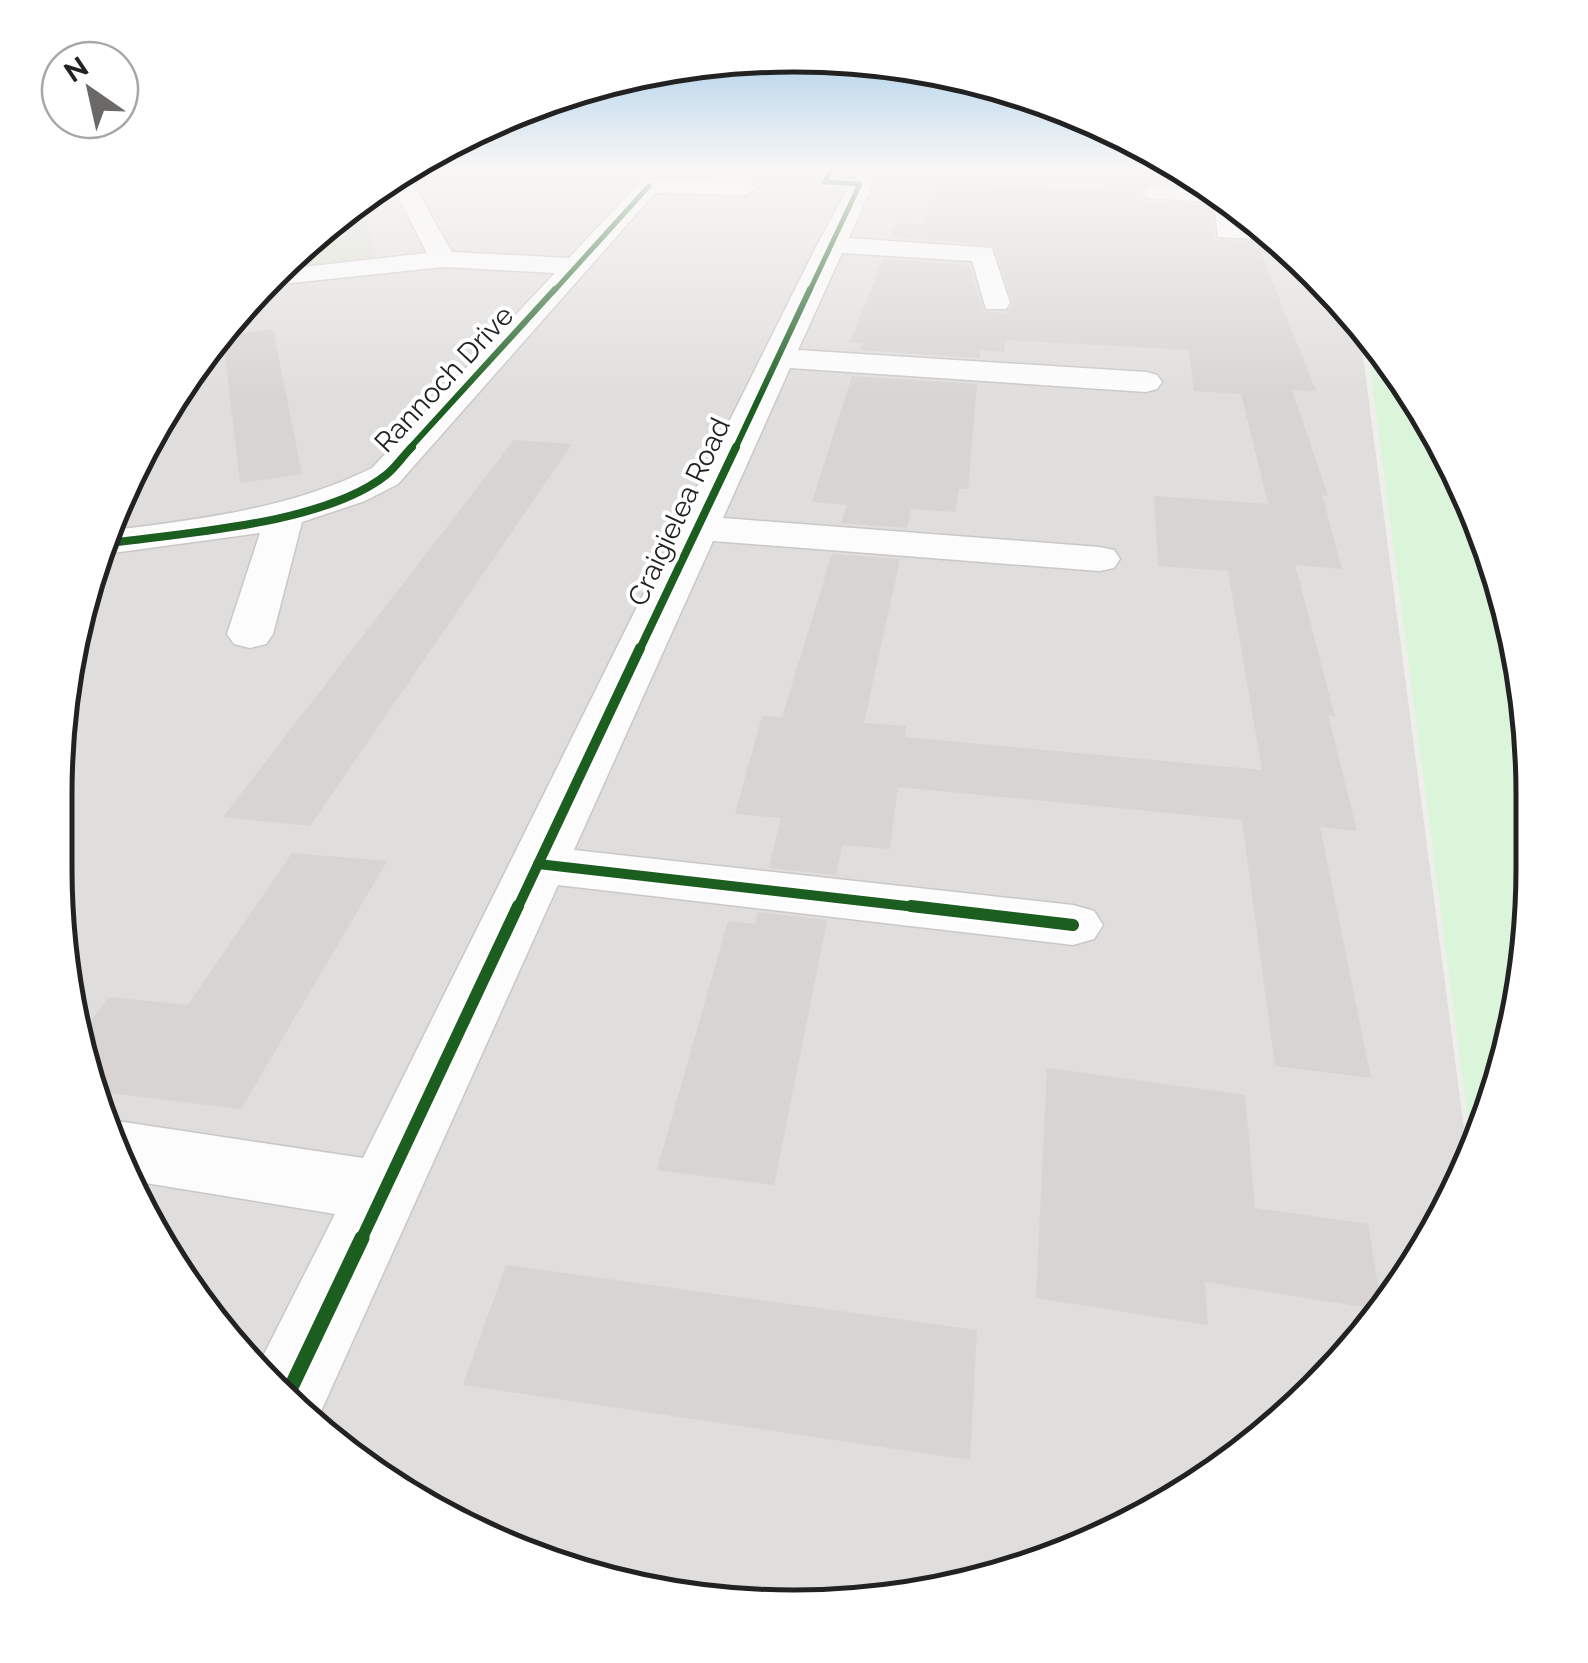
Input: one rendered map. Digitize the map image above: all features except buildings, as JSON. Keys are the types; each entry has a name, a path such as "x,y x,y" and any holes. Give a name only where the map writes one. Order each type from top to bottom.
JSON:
{"street":[{"path":"435,246 442,259"},
{"name":"Rannoch Drive","path":"118,542 284,518 326,505 385,476 597,246"},
{"name":"Craigielea Road","path":"292,1386 830,246"},
{"path":"840,246 983,254 996,303"},
{"path":"293,275 442,259 579,266"},
{"path":"776,358 1146,382"},
{"path":"250,634 284,518"},
{"name":"Craigielea Road","path":"696,528 1099,560"},
{"path":"538,864 1073,926"},
{"path":"130,1151 383,1191"}],"shaded area":[{"path":"326,246 372,246 376,265 296,273"},
{"path":"372,246 1262,246 1304,284 1362,350 1465,1135 1419,1230 1366,1308 1304,1379 1270,1411 1195,1469 1155,1494 1070,1536 935,1577 841,1589 794,1590 747,1589 653,1577 518,1536 433,1494 393,1469 318,1411 284,1379 252,1345 194,1270 169,1230 127,1145 86,1010 74,916 72,794 86,653 127,518 169,433 222,355 295,274 375,265"}],"green space":[{"path":"1369,359 1419,433 1461,518 1491,607 1509,700 1516,794 1514,916 1502,1010 1468,1124"}],"cycle path":[{"path":"118,542 284,518 326,505 385,476 595,246"},
{"path":"292,1386 831,246"},
{"path":"538,864 1073,925"}]}
